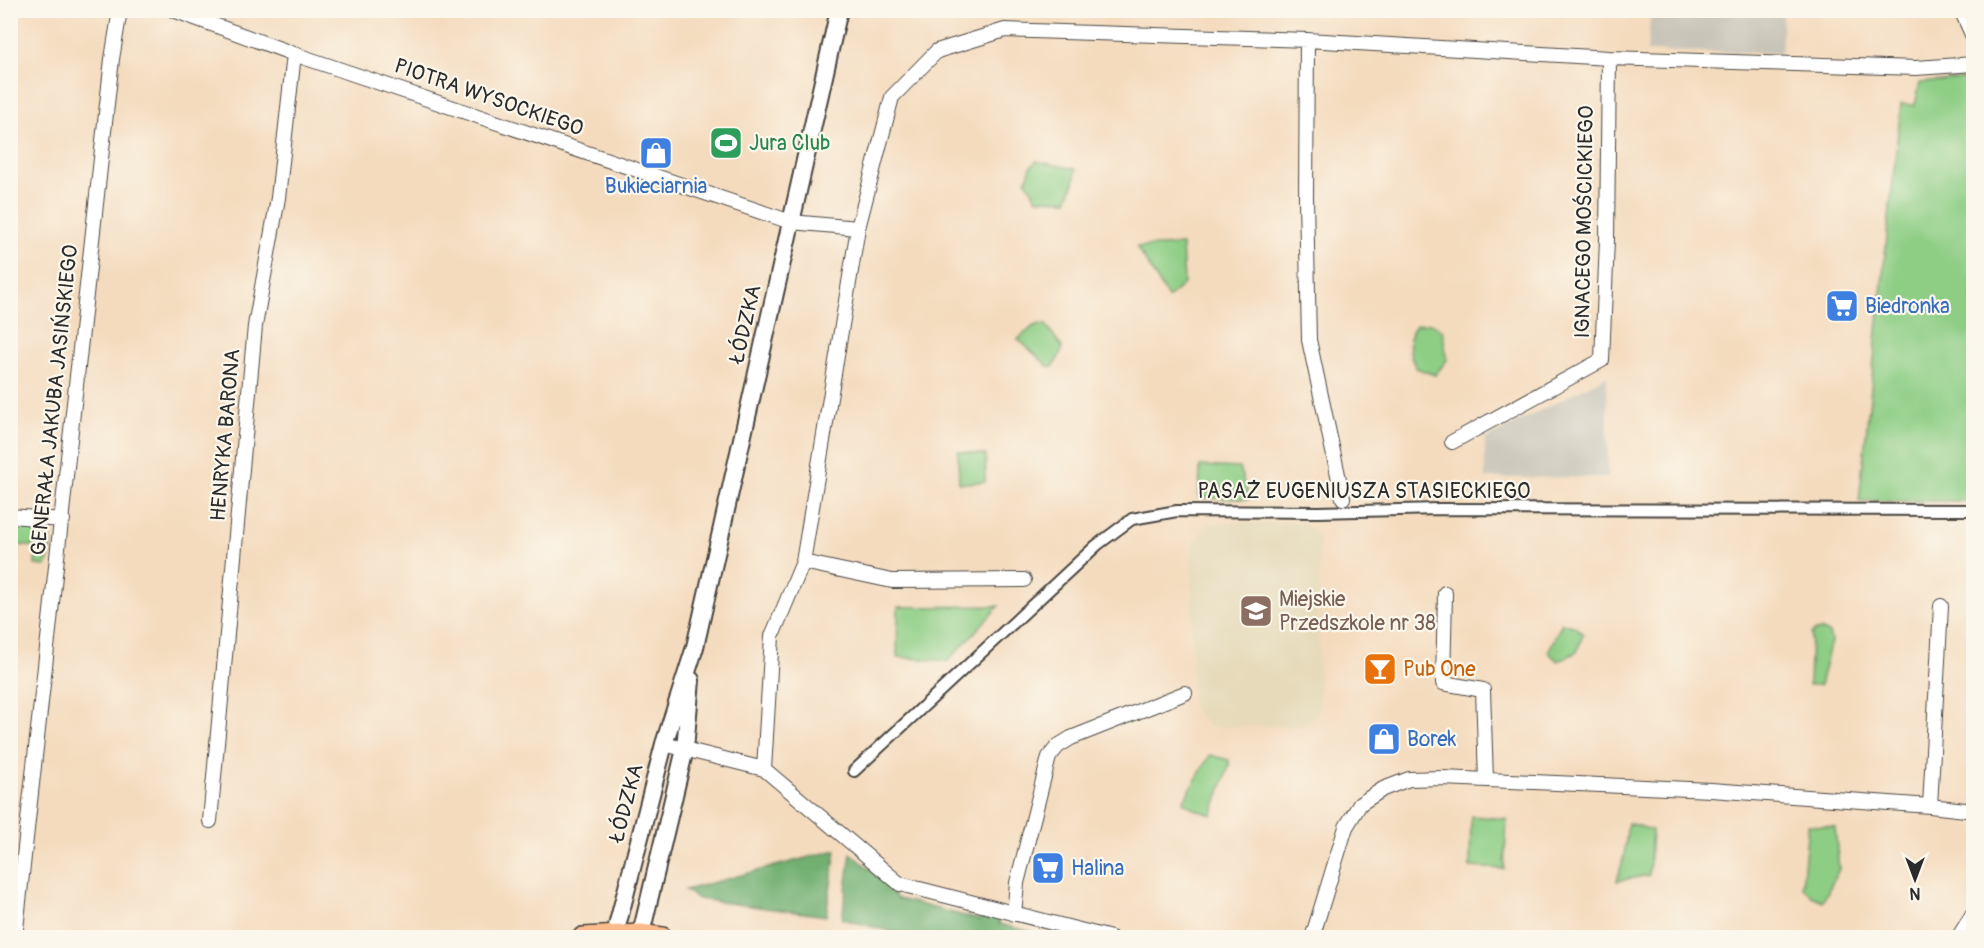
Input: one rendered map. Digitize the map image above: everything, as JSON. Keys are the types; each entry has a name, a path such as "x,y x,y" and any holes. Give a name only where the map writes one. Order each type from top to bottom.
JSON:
{"main road":[{"path":"583,938 640,936 662,938"}],"street":[{"name":"GENERAŁA JAKUBA JASIŃSKIEGO","path":"15,938 63,520 112,59 120,10"},
{"name":"PIOTRA WYSOCKIEGO","path":"173,10 294,54 791,222"},
{"name":"ŁÓDZKA","path":"614,937 664,744 695,647 839,10"},
{"path":"1961,10 1974,39"},
{"path":"764,770 772,636 803,562 858,228 892,97 937,51 1005,30 1307,40 1609,58 1916,69 1974,64"},
{"path":"1307,40 1306,198 1309,340 1343,498"},
{"name":"HENRYKA BARONA","path":"210,821 255,326 278,198 294,54"},
{"name":"IGNACEGO MOŚCICKIEGO","path":"1452,442 1602,360 1607,240 1609,58"},
{"path":"791,222 858,228"},
{"name":"PASAŻ EUGENIUSZA STASIECKIEGO","path":"854,771 1088,552 1132,519 1185,511 1974,510"},
{"path":"10,516 63,520"},
{"path":"803,562 892,581 1024,580"},
{"path":"1445,593 1443,683 1483,690 1486,780"},
{"path":"1930,806 1941,606"},
{"name":"ŁÓDZKA","path":"640,936 685,749 695,647"},
{"path":"1014,914 1017,883 1052,751 1071,738 1185,693"},
{"path":"664,744 764,770 900,885 1111,938"},
{"path":"1312,938 1346,826 1360,804 1383,789 1409,778 1711,790 1930,806 1974,812"},
{"path":"1958,938 1974,912"}],"shaded area":[{"path":"999,10 999,15 865,11"},
{"path":"1651,11 1783,11 1781,53 1647,51"},
{"path":"1607,376 1608,477 1485,478 1485,439"},
{"name":"Miejskie Przedszkole nr 38","path":"1303,522 1319,537 1319,711 1305,726 1210,727 1192,707 1192,545 1209,523"}],"green space":[{"path":"1974,79 1973,501 1859,501 1901,104 1915,105 1920,83"},
{"path":"1036,161 1076,169 1074,183 1067,200 1037,199 1026,181"},
{"path":"1182,245 1184,284 1168,298 1137,247"},
{"path":"1431,323 1443,331 1447,360 1435,375 1416,368 1410,346 1411,335 1416,325"},
{"path":"1040,324 1046,325 1062,347 1053,367 1048,366 1018,339"},
{"path":"958,451 986,455 985,482 959,483"},
{"path":"1200,466 1239,468 1250,499 1199,498"},
{"path":"11,525 32,526 46,532 51,544 46,566 35,565 36,547 11,544"},
{"path":"999,606 948,661 897,657 898,607"},
{"path":"1562,623 1576,627 1583,634 1577,652 1558,661 1548,652"},
{"path":"1822,630 1829,634 1831,641 1820,685 1809,685 1811,634"},
{"path":"1210,755 1229,760 1212,815 1196,810 1183,802"},
{"path":"1471,816 1507,819 1504,869 1470,867"},
{"path":"1628,823 1652,830 1649,875 1617,881 1624,856"},
{"path":"1808,825 1835,827 1839,869 1823,901 1812,896 1802,887"},
{"path":"836,850 826,916 698,899 685,890"},
{"path":"851,853 887,884 896,898 980,920 983,908 1001,912 999,924 1053,937 913,937 842,919"}],"place":[{"name":"Jura Club","path":"726,143"},
{"name":"Bukieciarnia","path":"656,153"},
{"name":"Biedronka","path":"1842,306"},
{"name":"Miejskie Przedszkole nr 38","path":"1256,611"},
{"name":"Pub One","path":"1380,669"},
{"name":"Borek","path":"1384,739"},
{"name":"Halina","path":"1048,868"}]}
